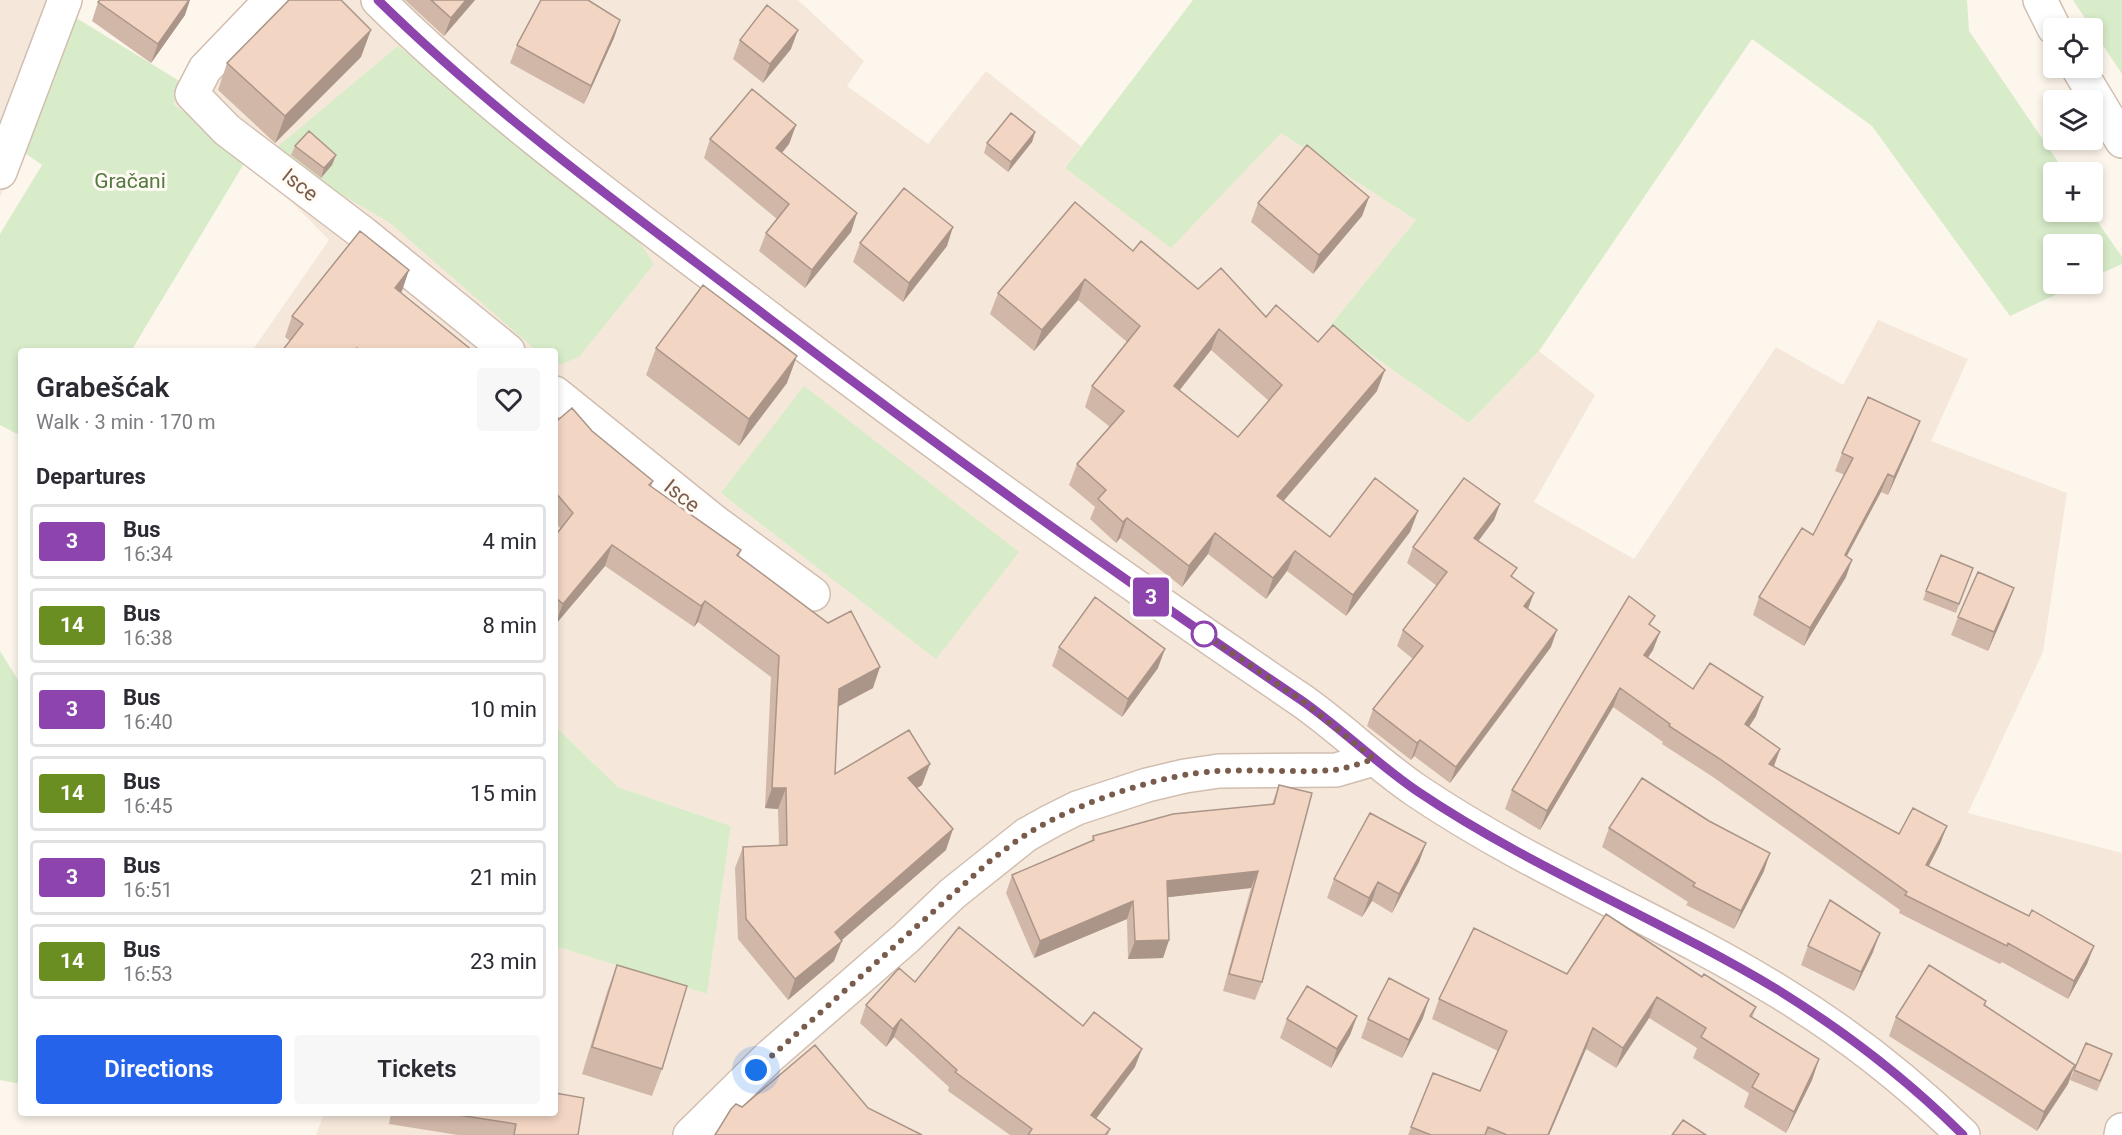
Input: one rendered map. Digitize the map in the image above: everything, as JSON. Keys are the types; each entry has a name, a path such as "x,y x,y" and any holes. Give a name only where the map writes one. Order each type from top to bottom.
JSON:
{"street":[{"path":"0,172 65,0"},
{"name":"Isce","path":"271,0 205,69 192,94 227,130 373,241 504,348"},
{"path":"378,0 443,60 556,153 831,365 1003,492 1253,670 1304,702 1374,759 1468,823 1779,991 1864,1049 1964,1135"},
{"path":"2040,0 2049,18"},
{"path":"2084,78 2122,141"},
{"name":"Isce","path":"558,395 715,522 813,594"},
{"path":"690,1135 769,1057 906,938 952,894 1026,835 1051,821 1077,808 1147,784 1185,776 1219,771 1336,770 1374,759"},
{"path":"2121,1135 2122,1131"}],"shaded area":[{"path":"0,0 80,0 22,151 0,197"},
{"path":"249,0 798,0 864,61 847,86 928,144 986,71 1081,146 1065,168 1280,132 1416,220 1330,326 1469,423 1539,351 1595,395 1534,502 1634,559 1776,347 1843,385 1878,320 1968,359 1931,441 2067,493 2043,652 1968,813 2122,853 2122,1135 316,1135 323,1116 558,1116 558,947 707,994 731,826 618,787 558,729 558,348 254,348 329,240 248,157 173,104"}],"green space":[{"path":"1193,0 1967,0 1969,31 2043,140 2043,150 2050,150 2058,162 2043,162 2043,222 2098,222 2122,257 2122,264 2103,273 2103,234 2043,234 2043,294 2057,294 2010,316 1872,126 1752,39 1539,351 1469,423 1330,326 1416,220 1281,133 1171,248 1065,168"},
{"path":"2073,0 2122,0 2122,74 2103,45 2103,18 2085,18"},
{"name":"Gračani","path":"73,16 186,85 173,104 248,157 133,348 18,348 18,434 0,425 0,234 42,165 22,151"},
{"path":"398,46 640,243 654,264 579,357 562,364 558,362 558,348 534,348 389,222 270,153"},
{"path":"804,386 1019,552 936,659 721,493"},
{"path":"0,651 18,680 18,1083 0,1080"},
{"path":"558,729 618,787 731,826 707,994 558,947"}],"building":[{"path":"100,0 189,0 158,44 98,2"},
{"path":"289,0 341,0 371,30 285,116 227,63"},
{"path":"431,0 466,0 451,18"},
{"path":"541,0 588,0 620,20 591,86 517,45"},
{"path":"767,5 798,30 770,64 740,40"},
{"path":"752,89 796,125 776,148 857,213 812,270 766,233 789,204 710,139"},
{"path":"1011,113 1035,132 1011,162 987,143"},
{"path":"309,131 336,155 324,168 295,146"},
{"path":"1307,145 1369,197 1319,255 1258,203"},
{"path":"904,188 953,227 909,283 860,243"},
{"path":"1075,202 1133,251 1141,241 1198,289 1221,268 1266,317 1276,305 1318,342 1333,325 1385,370 1277,496 1330,537 1375,478 1418,511 1353,595 1295,551 1273,578 1215,533 1189,566 1127,518 1123,522 1098,499 1106,490 1077,464 1124,411 1092,386 1140,326 1085,279 1042,330 998,293","holes":["1219,329 1282,385 1238,437 1174,386"]},
{"path":"360,231 409,270 395,288 469,348 284,348 303,324 292,316"},
{"path":"703,285 797,356 749,419 656,348"},
{"path":"1868,397 1920,421 1894,477 1888,474 1845,555 1852,560 1810,628 1759,597 1802,528 1813,535 1853,458 1842,453"},
{"path":"572,408 592,431 653,481 649,485 741,550 737,555 828,623 851,611 880,667 839,689 835,774 909,730 930,764 908,778 953,829 835,932 842,941 795,979 746,919 743,847 787,845 786,788 772,788 779,656 705,601 701,606 612,545 563,604 558,600 558,532 573,513 558,496 558,420"},
{"path":"1464,478 1500,504 1474,538 1517,568 1511,576 1534,593 1524,606 1557,630 1456,767 1420,740 1417,743 1373,709 1423,646 1403,630 1447,572 1413,547"},
{"path":"1941,555 1973,568 1959,604 1926,591"},
{"path":"1978,572 2014,588 1994,632 1958,617"},
{"path":"1629,596 1655,616 1649,624 1660,632 1644,655 1693,689 1710,663 1763,697 1745,724 1780,749 1769,764 1899,834 1913,808 1947,826 1926,865 2029,916 2032,910 2094,946 2074,981 2008,943 2007,946 1905,895 1907,892 1720,759 1669,726 1670,724 1620,688 1547,811 1512,790"},
{"path":"1095,597 1165,649 1128,699 1059,647"},
{"path":"1642,778 1709,821 1770,853 1741,911 1693,886 1695,883 1609,828"},
{"path":"1279,785 1312,793 1262,982 1229,974 1258,871 1167,881 1169,940 1135,941 1133,901 1040,941 1012,875 1094,840 1093,836 1173,814 1274,804"},
{"path":"1370,813 1426,843 1399,894 1378,882 1369,898 1334,879"},
{"path":"1830,900 1880,933 1861,972 1808,946"},
{"path":"1606,914 1702,977 1704,974 1756,1007 1750,1016 1819,1059 1794,1112 1752,1087 1759,1074 1701,1037 1706,1028 1657,997 1623,1048 1593,1028 1548,1135 1507,1135 1488,1127 1485,1135 1431,1135 1411,1127 1433,1073 1480,1091 1507,1031 1439,999 1474,928 1567,974"},
{"path":"959,927 1083,1026 1094,1012 1142,1049 1091,1115 1110,1129 1105,1135 1028,1135 1032,1129 955,1072 957,1070 901,1019 893,1029 866,1005 899,968 915,982"},
{"path":"617,965 687,986 662,1069 592,1047"},
{"path":"1929,965 1986,1001 1984,1005 2075,1065 2044,1112 1896,1017"},
{"path":"1389,978 1429,999 1409,1040 1368,1019"},
{"path":"1307,986 1357,1016 1337,1049 1287,1019"},
{"path":"2086,1043 2112,1054 2100,1081 2074,1070"},
{"path":"815,1045 868,1108 922,1135 715,1135 736,1104 742,1107"},
{"path":"558,1094 584,1098 578,1135 514,1135 516,1124 464,1116 558,1116"},
{"path":"1683,1120 1706,1135 1672,1135"}],"bus line":[{"name":"3","path":"378,0 443,60 556,153 840,372 993,486 1253,670 1304,702 1374,759 1417,790 1522,854 1779,991 1864,1049 1943,1115 1963,1135"}],"route":[{"path":"756,1070 990,861 1026,835 1051,821 1077,808 1147,784 1185,776 1219,771 1336,770 1374,759 1304,702 1253,670 1204,634"}]}
